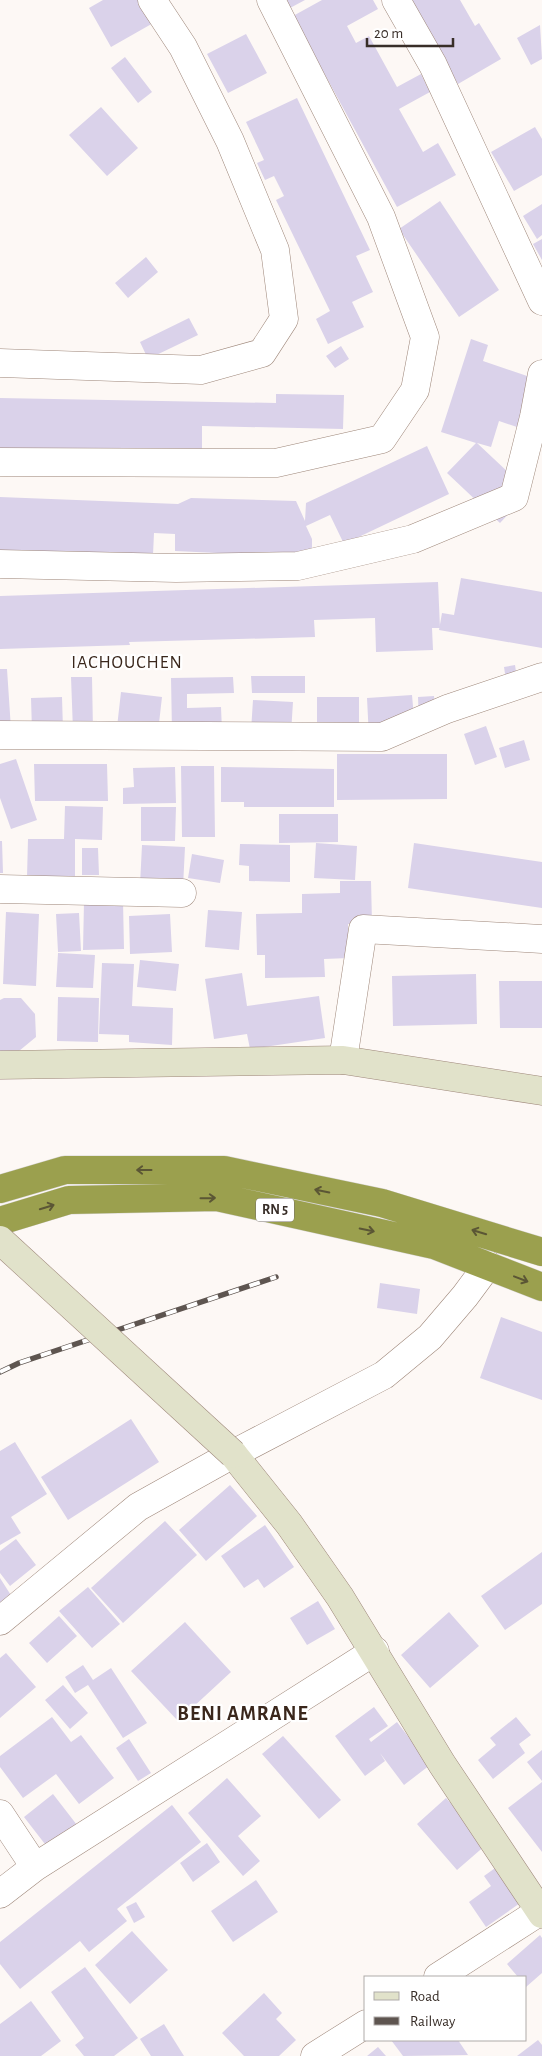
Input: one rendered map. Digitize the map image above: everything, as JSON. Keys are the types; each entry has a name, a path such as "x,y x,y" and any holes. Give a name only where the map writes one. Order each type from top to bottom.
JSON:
{"highway":[{"name":"RN 5","path":"0,1189 65,1170 224,1170 382,1203 536,1245"},
{"name":"RN 5","path":"0,1221 69,1200 217,1197 434,1244 542,1287"}],"main road":[{"path":"0,1065 343,1060 542,1091"},
{"path":"0,1240 232,1454 289,1524 340,1597 375,1651 442,1764 541,1912"}],"street":[{"path":"0,363 201,370 262,352 284,319 275,250 230,141 183,47 152,0"},
{"path":"0,462 276,463 382,439 415,390 425,337 381,217 271,0"},
{"path":"396,0 433,65 542,301"},
{"path":"0,564 176,568 298,566 413,539 514,497 534,417 542,374"},
{"path":"0,736 382,737 447,709 542,677"},
{"path":"0,889 182,893"},
{"path":"343,1060 363,929 542,939"},
{"path":"0,1621 138,1508 232,1454 358,1389 392,1369 430,1338 488,1265"},
{"path":"0,1894 35,1867 375,1651"},
{"path":"0,1814 35,1867"},
{"path":"440,1976 541,1912"},
{"path":"315,2056 364,2025"}],"building":[{"path":"103,0 143,0 155,22 111,47 89,8"},
{"path":"286,0 305,0 290,8"},
{"path":"322,0 373,0 378,9 347,26 356,43 369,36 397,87 421,74 430,92 399,109 423,152 438,143 456,175 397,207 293,16"},
{"path":"409,0 460,0 475,26 479,23 501,59 458,84"},
{"path":"540,25 542,59 531,65 517,38"},
{"path":"246,34 267,73 228,93 207,54"},
{"path":"125,57 152,92 138,103 111,68"},
{"path":"297,98 370,250 356,256 373,292 352,302 364,327 328,344 316,319 330,311 276,200 284,196 274,176 265,180 257,163 264,160 246,122"},
{"path":"101,107 138,148 107,176 69,135"},
{"path":"535,127 542,139 542,175 514,191 491,152"},
{"path":"440,201 499,290 459,317 399,229"},
{"path":"542,204 542,235 537,239 523,216"},
{"path":"542,239 542,260 533,244"},
{"path":"146,257 158,272 128,298 115,283"},
{"path":"189,318 198,335 148,359 140,342"},
{"path":"471,339 488,345 483,361 533,378 517,427 499,421 491,447 477,443 529,492 500,523 447,473 476,443 441,432"},
{"path":"341,346 349,359 335,368 326,356"},
{"path":"276,394 344,395 343,429 202,426 202,455 0,452 0,398 276,403"},
{"path":"427,446 449,494 344,544 330,515 306,526 312,539 312,564 239,554 175,551 175,534 154,533 153,555 0,550 0,497 178,504 191,498 296,501 305,521 306,503"},
{"path":"461,578 542,592 542,648 439,630 442,613 454,615"},
{"path":"438,582 440,628 432,628 433,650 376,652 375,618 314,620 315,637 129,642 130,645 0,649 0,596"},
{"path":"515,665 518,685 507,687 504,667"},
{"path":"0,669 7,669 11,729 0,730"},
{"path":"251,676 305,676 305,693 252,693"},
{"path":"71,677 92,677 93,731 73,731"},
{"path":"233,677 234,693 187,694 187,708 221,707 222,731 172,732 171,678"},
{"path":"121,692 162,697 158,732 117,727"},
{"path":"412,695 414,718 369,738 367,698"},
{"path":"434,696 436,720 419,721 418,697"},
{"path":"62,697 63,730 32,731 31,698"},
{"path":"317,697 359,697 359,734 317,734"},
{"path":"253,700 293,702 291,733 251,731"},
{"path":"486,726 497,757 475,765 464,734"},
{"path":"524,740 530,760 505,768 499,748"},
{"path":"337,754 447,754 447,799 337,800"},
{"path":"16,759 37,820 11,829 0,798 0,764"},
{"path":"34,764 107,764 108,801 35,801"},
{"path":"181,766 214,766 215,837 182,837"},
{"path":"175,767 176,803 123,804 123,788 134,787 133,768"},
{"path":"221,767 334,769 334,807 244,807 244,802 221,802"},
{"path":"65,806 103,807 102,840 75,839 75,878 27,877 28,839 64,839"},
{"path":"141,807 176,807 175,841 141,841"},
{"path":"279,814 338,814 338,842 279,843"},
{"path":"0,841 2,841 3,873 0,873"},
{"path":"316,843 357,846 355,880 314,878"},
{"path":"414,843 542,862 542,908 408,888"},
{"path":"240,844 290,845 290,882 249,881 249,866 239,865"},
{"path":"142,845 185,847 183,887 140,885"},
{"path":"82,848 98,848 99,875 82,875"},
{"path":"192,854 224,860 220,883 188,878"},
{"path":"340,881 371,881 372,923 348,924 349,958 324,959 325,977 265,978 265,955 257,955 256,914 302,913 302,894 340,893"},
{"path":"123,901 124,949 83,950 84,902"},
{"path":"208,910 242,912 239,950 205,947"},
{"path":"6,912 39,914 36,986 3,984"},
{"path":"79,913 81,951 58,952 56,914"},
{"path":"170,914 172,952 130,954 129,916"},
{"path":"58,953 95,955 93,988 56,987"},
{"path":"140,960 179,964 176,991 137,987"},
{"path":"102,963 134,964 132,1006 173,1008 172,1045 129,1042 129,1035 99,1034"},
{"path":"242,973 247,1006 319,996 325,1038 250,1049 247,1034 214,1039 205,979"},
{"path":"476,974 477,1024 393,1026 392,976"},
{"path":"499,981 542,981 542,1028 500,1028"},
{"path":"58,997 99,998 98,1042 57,1041"},
{"path":"4,998 21,998 35,1014 36,1037 19,1051 0,1052 0,1000"},
{"path":"380,1283 420,1289 417,1314 377,1308"},
{"path":"501,1317 542,1332 542,1400 480,1378"},
{"path":"131,1419 159,1462 68,1520 41,1477"},
{"path":"15,1442 47,1494 11,1517 21,1533 0,1545 0,1451"},
{"path":"230,1485 257,1516 206,1561 179,1530"},
{"path":"165,1521 197,1555 123,1623 91,1588"},
{"path":"265,1525 294,1567 264,1588 258,1579 244,1588 221,1556"},
{"path":"16,1539 36,1565 10,1586 0,1573 0,1551"},
{"path":"542,1552 542,1604 505,1630 481,1596"},
{"path":"0,1578 14,1600 0,1608"},
{"path":"88,1587 120,1624 92,1648 59,1611"},
{"path":"318,1601 335,1629 307,1645 290,1618"},
{"path":"449,1612 479,1646 430,1688 401,1655"},
{"path":"59,1616 77,1636 47,1663 29,1643"},
{"path":"185,1622 231,1672 178,1721 131,1671"},
{"path":"6,1653 36,1687 0,1718 0,1658"},
{"path":"83,1665 93,1680 111,1668 147,1723 123,1738 88,1685 75,1693 65,1677"},
{"path":"63,1685 88,1713 70,1729 45,1700"},
{"path":"374,1707 388,1726 369,1739 371,1742 397,1722 430,1765 404,1785 380,1753 385,1761 365,1776 335,1736"},
{"path":"52,1717 71,1742 81,1735 114,1778 79,1804 56,1774 23,1798 0,1767 0,1756"},
{"path":"516,1717 531,1735 519,1744 525,1753 493,1779 478,1760 496,1745 490,1738"},
{"path":"283,1736 341,1800 319,1819 262,1754"},
{"path":"129,1739 151,1773 138,1781 116,1748"},
{"path":"542,1750 542,1781 527,1762"},
{"path":"227,1778 261,1816 238,1836 260,1861 243,1876 188,1813"},
{"path":"542,1782 542,1852 508,1808"},
{"path":"53,1794 77,1825 48,1848 24,1817"},
{"path":"446,1798 487,1844 457,1870 417,1824"},
{"path":"172,1805 201,1842 117,1909 127,1921 89,1952 80,1941 20,1989 0,1964 0,1942"},
{"path":"207,1843 220,1862 193,1882 180,1863"},
{"path":"498,1866 523,1901 486,1927 469,1902 491,1886 484,1876"},
{"path":"256,1880 278,1912 233,1942 211,1911"},
{"path":"136,1902 145,1917 134,1923 126,1907"},
{"path":"132,1931 168,1970 130,2004 95,1965"},
{"path":"540,1935 542,1938 542,1973 527,1986 527,1976 517,1976 507,1964"},
{"path":"85,1967 138,2038 114,2056 84,2056 75,2045 84,2038 51,1992"},
{"path":"264,1993 282,2013 276,2019 296,2040 279,2056 244,2056 222,2033"},
{"path":"31,2001 61,2041 41,2056 0,2056 0,2024"},
{"path":"164,2024 184,2056 151,2056 140,2039"},
{"path":"538,2040 542,2045 542,2056 517,2056"},
{"path":"392,2041 459,2041 468,2055 403,2056"},
{"path":"378,2047 386,2056 367,2056"}],"railway":[{"path":"0,1372 19,1363 276,1277"}],"district":[{"name":"IACHOUCHEN","path":"127,663"},
{"name":"BENI AMRANE","path":"243,1714"}]}
